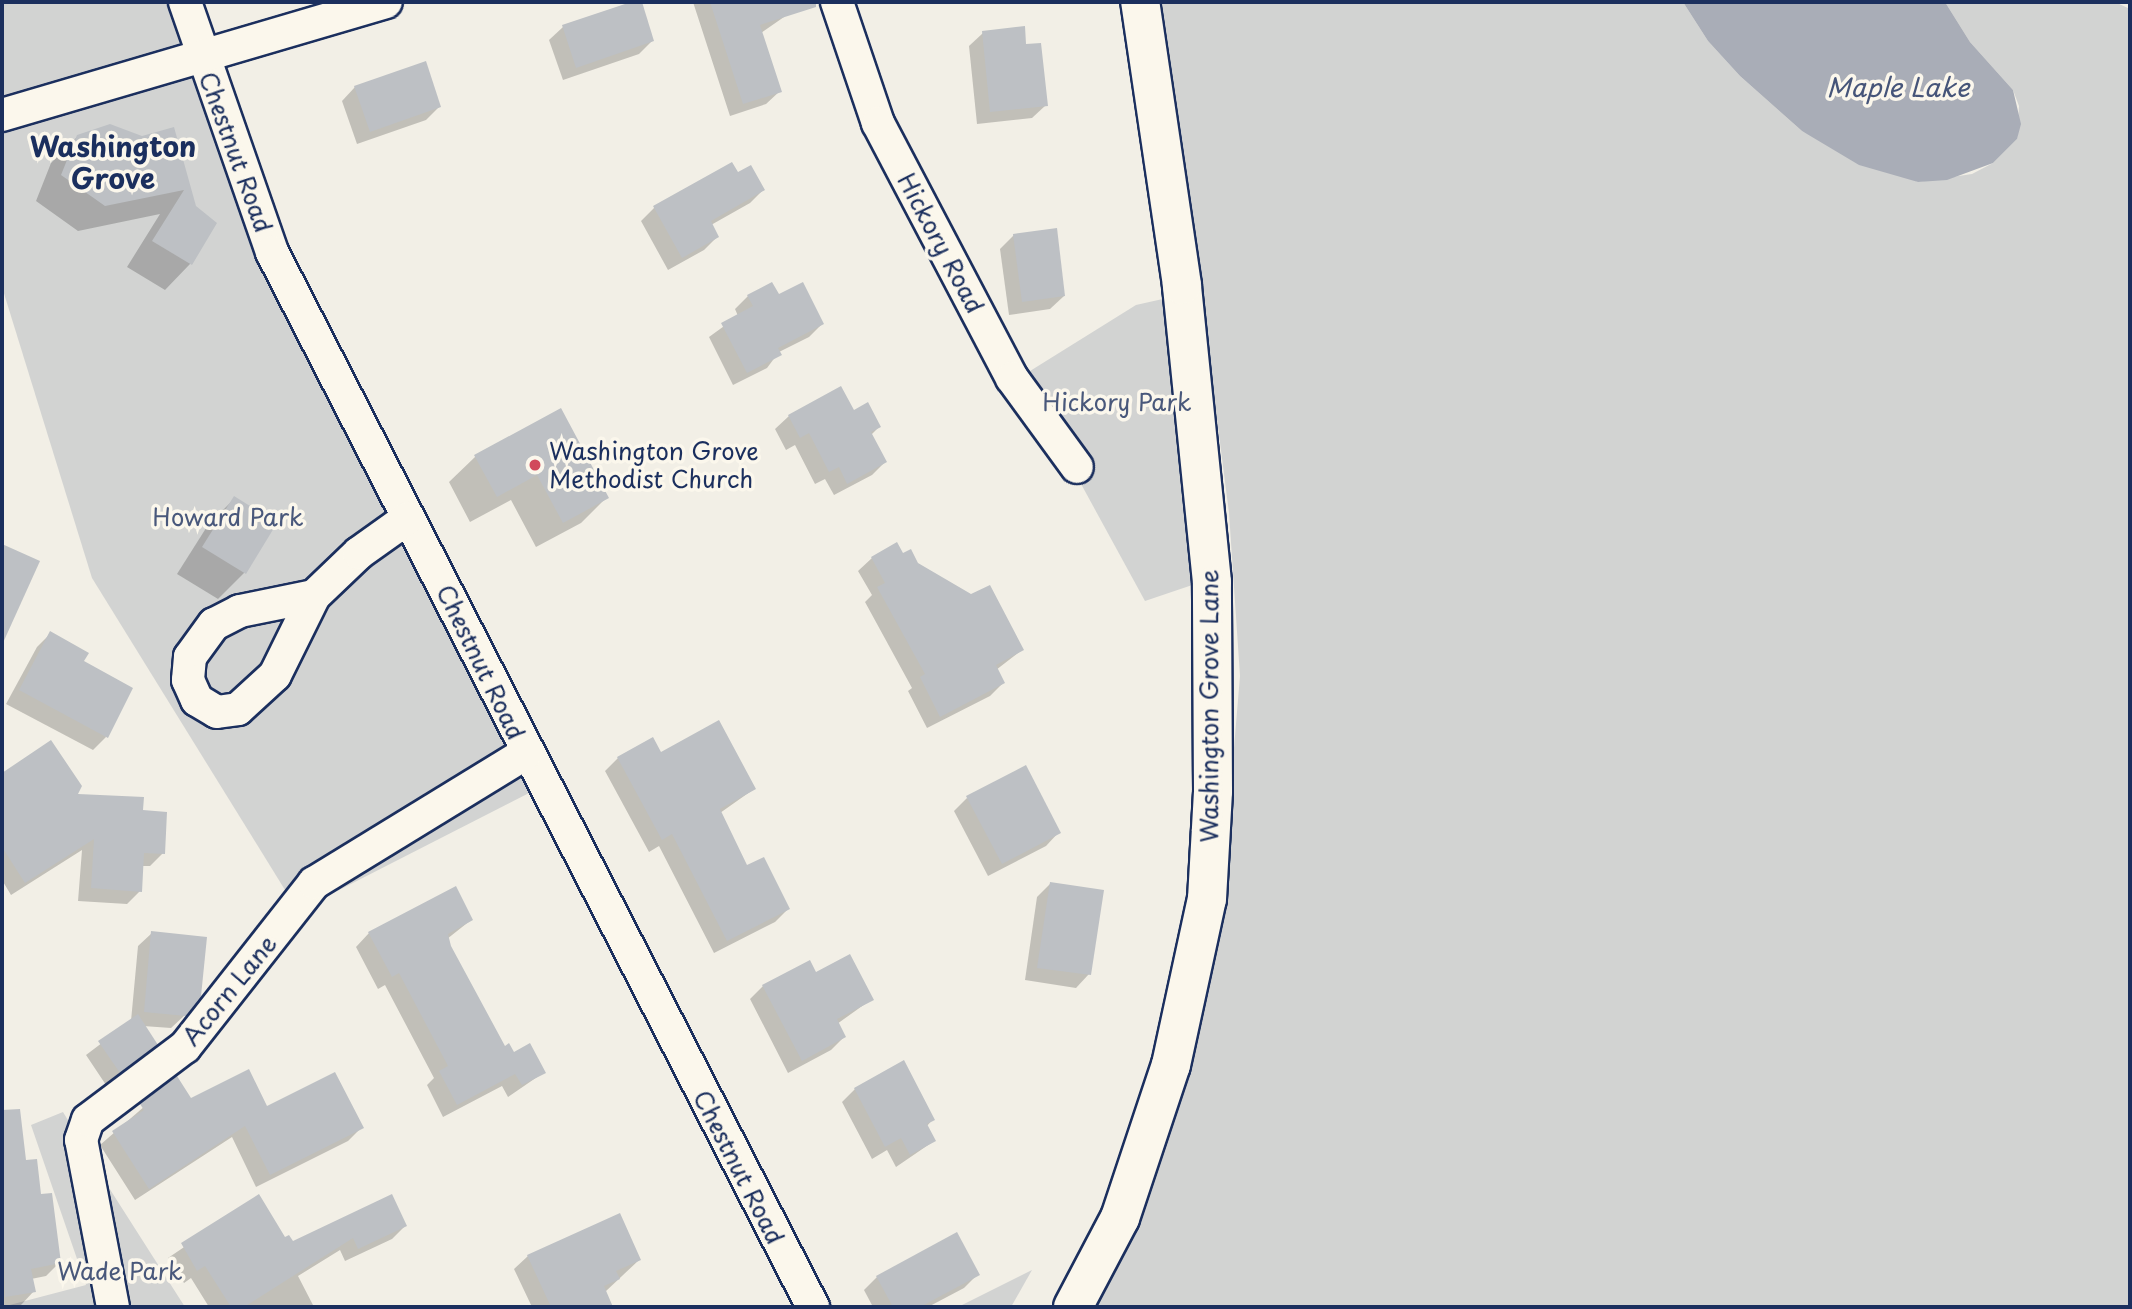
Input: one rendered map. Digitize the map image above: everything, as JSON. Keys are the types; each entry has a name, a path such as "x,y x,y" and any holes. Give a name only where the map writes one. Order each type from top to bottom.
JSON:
{"street":[{"name":"Chestnut Road","path":"185,2 272,253 462,617 468,642 813,1307"},
{"path":"2,115 386,2"},
{"name":"Hickory Road","path":"837,2 878,123 1012,378 1077,467"},
{"name":"Washington Grove Lane","path":"1073,1307 1120,1218 1171,1065 1207,899 1213,791 1212,582 1182,285 1140,2"},
{"path":"314,596 359,553 408,518"},
{"name":"Acorn Lane","path":"113,1307 81,1140 88,1120 185,1047 314,883 526,753"}],"green space":[{"path":"2,2 179,2 191,40 2,99"},
{"path":"1158,2 1683,2 1708,41 1740,76 1802,131 1918,182 1972,174 1993,163 2017,139 2019,106 2013,90 1970,42 1945,2 2115,2 2130,9 2130,1307 1092,1307 1161,1153 1192,1069 1224,867 1240,676 1229,513 1181,138"},
{"name":"Howard Park","path":"203,66 535,790 298,911 92,578 2,287 2,129"},
{"name":"Hickory Park","path":"1176,296 1210,579 1145,601 1022,376 1136,305"},
{"name":"Wade Park","path":"63,1112 185,1307 2,1307 86,1285 31,1125"},
{"path":"1032,1270 1011,1307 958,1307"}],"water":[{"name":"Maple Lake","path":"1683,2 1945,2 1970,42 2013,90 2021,124 2017,139 1993,163 1947,180 1918,182 1859,165 1802,131 1740,76 1708,41"}],"building":[{"path":"631,2 642,2 654,41 576,68 562,25"},
{"path":"710,2 816,2 816,7 760,25 782,92 743,104"},
{"path":"1025,26 1026,44 1041,43 1048,106 990,112 982,31"},
{"path":"426,61 441,107 370,132 354,86"},
{"path":"110,124 142,136 174,127 196,206 217,223 192,265 152,241 184,190 105,206 61,175 77,135"},
{"path":"732,162 738,172 751,165 765,190 711,221 719,237 682,258 653,206"},
{"path":"1057,228 1065,296 1022,302 1013,234"},
{"path":"772,282 779,294 803,282 824,324 778,348 782,355 747,373 721,323 753,306 747,295"},
{"path":"841,386 854,410 868,402 881,427 871,432 887,462 847,484 839,467 829,472 809,433 800,438 788,415"},
{"name":"Washington Grove Methodist Church","path":"561,408 609,498 563,523 537,475 497,497 474,455"},
{"path":"234,496 277,523 246,574 202,547"},
{"path":"897,542 903,553 911,549 918,563 971,594 990,585 1024,650 996,665 1005,683 940,717 920,677 925,674 877,587 885,583 871,557"},
{"path":"2,544 40,561 2,645"},
{"path":"50,631 89,653 84,661 133,688 108,738 19,690"},
{"path":"719,720 756,789 720,809 747,865 764,857 790,909 727,941 672,834 662,840 617,757 653,737 661,752"},
{"path":"51,740 82,786 78,794 144,797 143,810 167,812 165,854 144,853 142,892 91,888 94,839 25,883 2,847 2,773"},
{"path":"1026,765 1061,833 1002,864 966,796"},
{"path":"1050,882 1104,890 1091,975 1037,968"},
{"path":"456,886 473,920 448,934 451,946 505,1046 509,1043 514,1052 530,1043 546,1073 522,1085 515,1074 457,1105 439,1071 448,1066 399,973 392,977 368,932"},
{"path":"151,931 207,937 201,996 186,1016 144,1012"},
{"path":"850,954 874,1000 837,1019 846,1037 802,1061 762,985 810,960 816,972"},
{"path":"138,1014 158,1045 120,1073 98,1041"},
{"path":"904,1060 935,1120 927,1124 936,1141 910,1155 901,1138 885,1147 854,1088"},
{"path":"249,1069 267,1106 335,1072 364,1128 270,1175 245,1126 149,1189 112,1131 144,1110 140,1104 177,1076 191,1098"},
{"path":"20,1109 26,1160 37,1159 41,1194 52,1193 61,1263 31,1269 36,1292 5,1297 2,1110"},
{"path":"259,1194 285,1237 289,1235 293,1241 392,1194 407,1226 358,1249 353,1238 244,1307 231,1307 205,1266 197,1271 181,1243"},
{"path":"620,1213 641,1260 616,1271 620,1279 604,1286 613,1307 551,1307 527,1255"},
{"path":"957,1232 980,1275 920,1307 893,1307 876,1276"}],"place":[{"name":"Washington Grove Methodist Church","path":"535,465"}],"district":[{"name":"Washington Grove","path":"113,162"}]}
